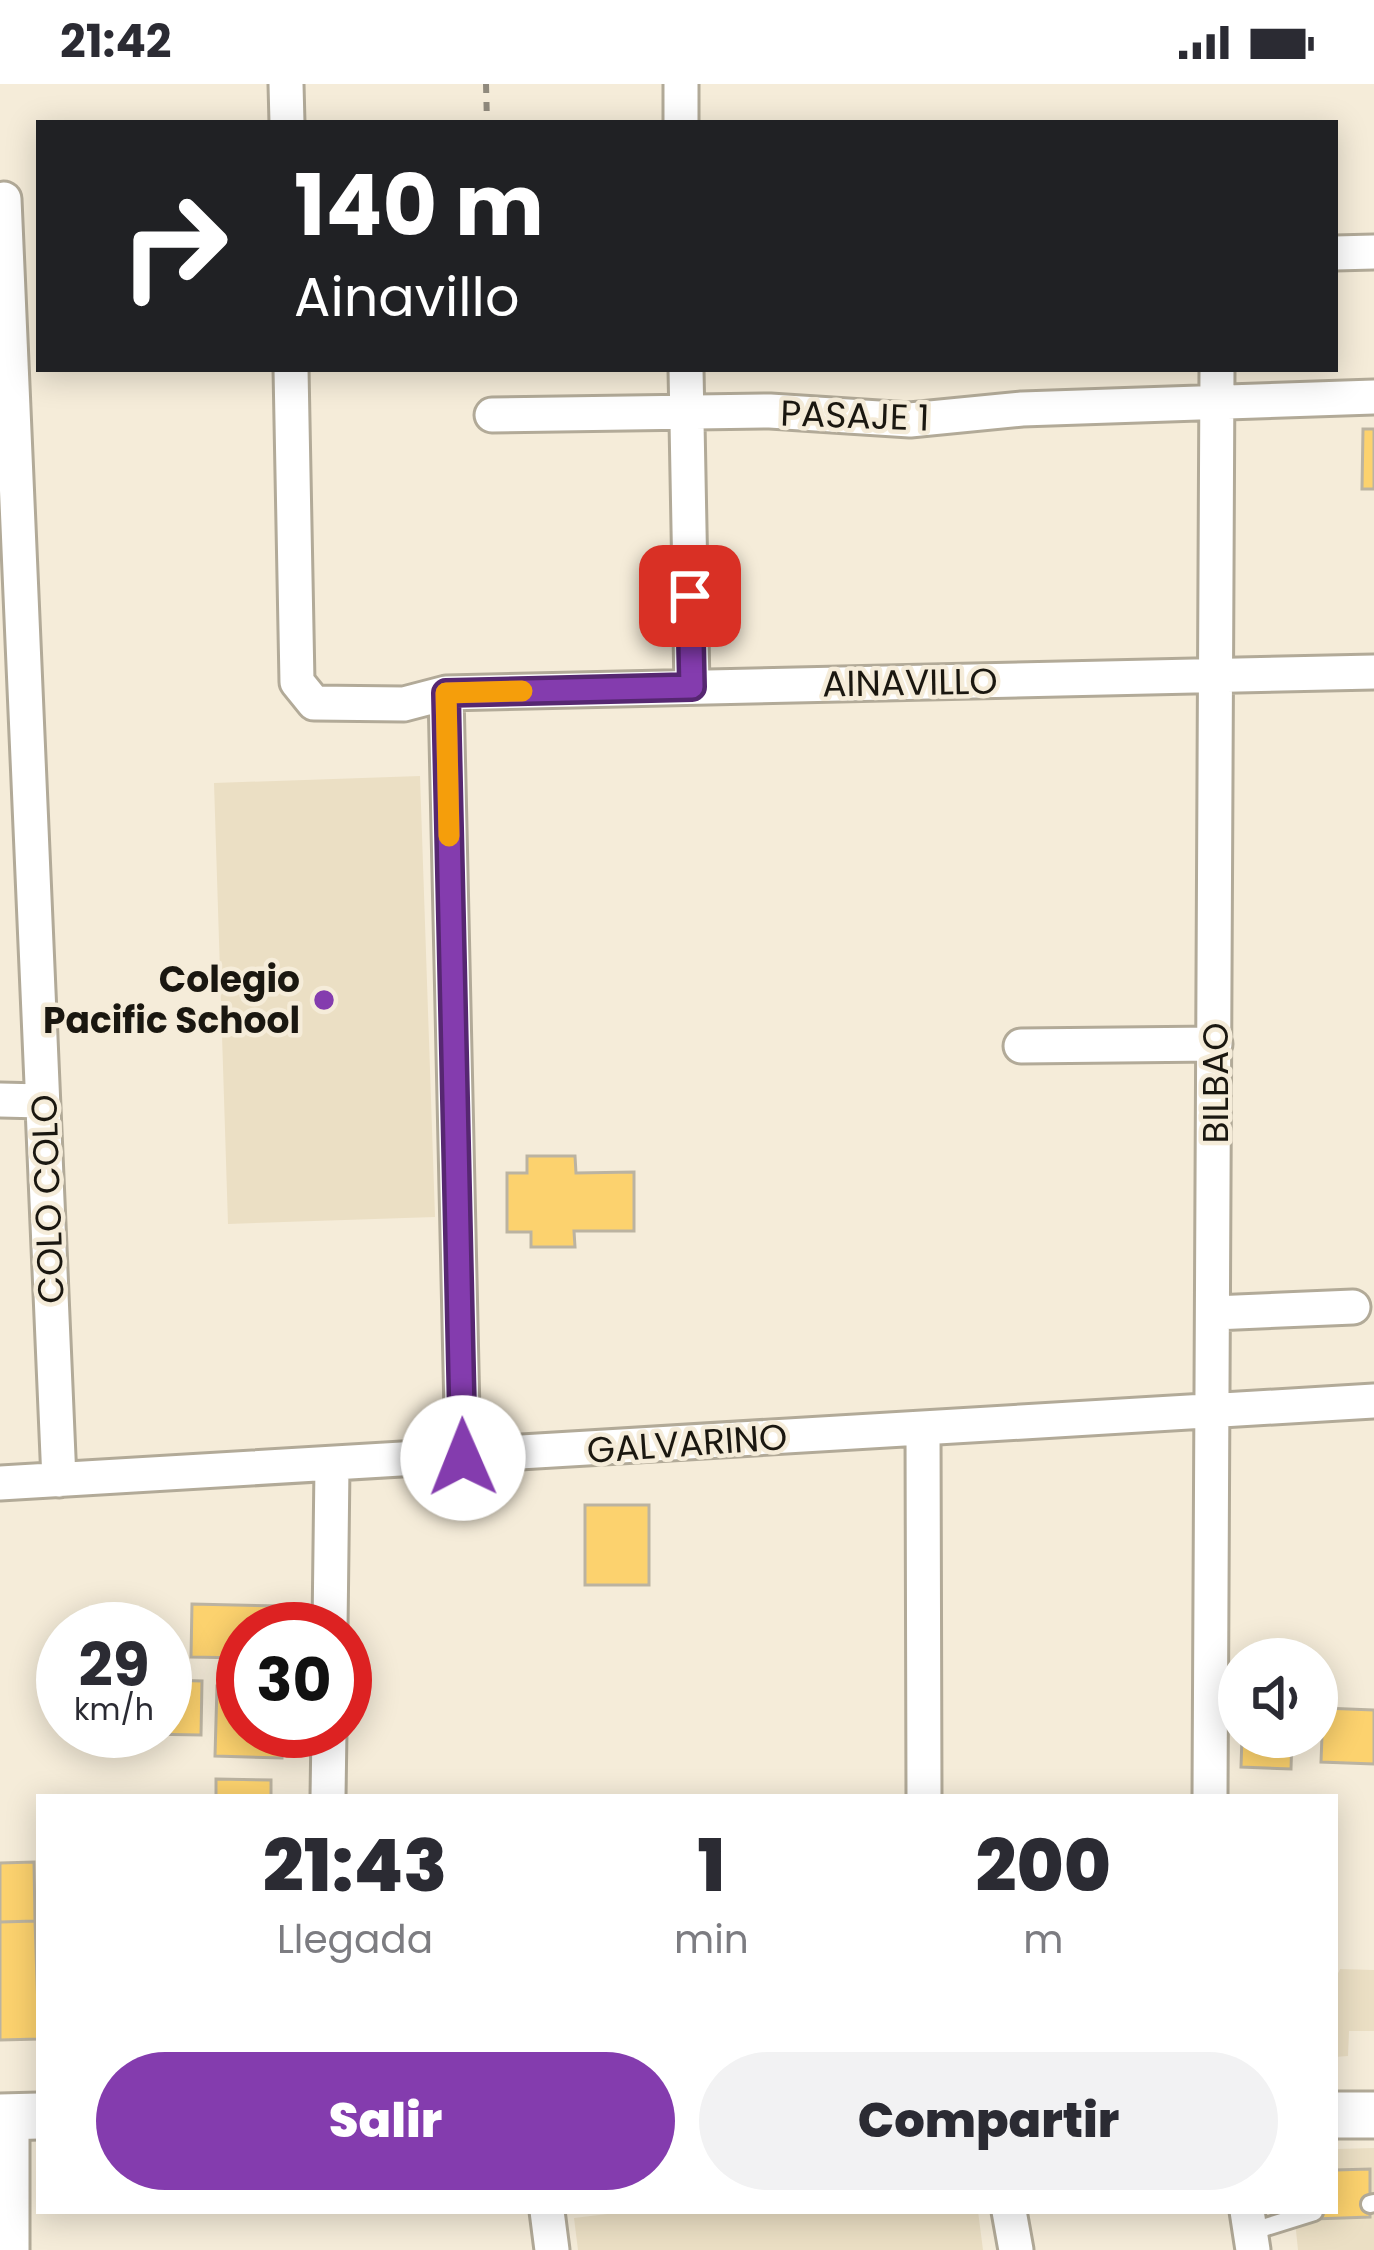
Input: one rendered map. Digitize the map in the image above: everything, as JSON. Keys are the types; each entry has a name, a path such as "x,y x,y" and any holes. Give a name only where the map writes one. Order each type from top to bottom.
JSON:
{"main road":[{"path":"1338,2115 1374,2115"}],"street":[{"path":"286,84 287,120"},
{"path":"681,84 682,120"},
{"name":"COLO COLO","path":"4,199 7,422 59,1480"},
{"path":"1338,253 1374,252"},
{"name":"AINAVILLO","path":"292,372 301,691 323,705 404,704 446,693 1374,672"},
{"path":"686,372 692,687"},
{"name":"PASAJE 1","path":"492,415 686,412 910,420 1217,386 1374,397"},
{"name":"BILBAO","path":"1210,1794 1217,386"},
{"path":"446,693 463,1458"},
{"path":"1021,1046 1215,1044"},
{"path":"0,1100 42,1101"},
{"path":"1214,1313 1352,1306"},
{"name":"GALVARINO","path":"0,1483 1374,1401"},
{"path":"923,1428 924,1794"},
{"path":"330,1602 332,1466"},
{"path":"328,1794 329,1758"},
{"path":"8,2234 17,2116"},
{"path":"547,2214 551,2250"},
{"path":"1010,2214 1016,2250"}],"lane":[{"path":"1250,2231 1307,2214"}],"path":[{"path":"486,84 487,120"}],"shaded area":[{"name":"Colegio Pacific School","path":"420,776 435,1217 228,1224 214,783"},
{"path":"1340,1969 1374,1970 1374,2031 1349,2031 1348,2056 1338,2057"},
{"path":"1374,2148 1374,2250 1298,2250 1294,2214 1338,2214 1338,2149"},
{"path":"607,2214 978,2214 983,2250 578,2250 574,2218"}],"building":[{"path":"1363,429 1374,429 1374,489 1362,489"},
{"path":"527,1156 575,1156 576,1173 634,1172 634,1231 574,1231 575,1247 531,1247 531,1232 507,1232 507,1173 527,1173"},
{"path":"585,1505 649,1505 649,1585 585,1585"},
{"path":"192,1604 216,1605 216,1657 192,1657"},
{"path":"192,1681 202,1681 201,1735 192,1735"},
{"path":"1338,1709 1374,1710 1374,1764 1321,1762 1321,1758 1338,1758"},
{"path":"1241,1758 1291,1758 1291,1769 1241,1767"},
{"path":"216,1779 271,1780 271,1794 216,1794"},
{"path":"34,1862 35,1921 0,1922 0,1863"},
{"path":"35,1921 36,2039 0,2040 0,1922"},
{"path":"1370,2169 1370,2217 1314,2219 1314,2214 1338,2214 1338,2170"}],"slow traffic":[{"path":"449,836 446,693 522,691"}],"place":[{"name":"Colegio Pacific School","path":"324,1000"}],"route":[{"path":"463,1458 446,693 692,687 690,596"}]}
